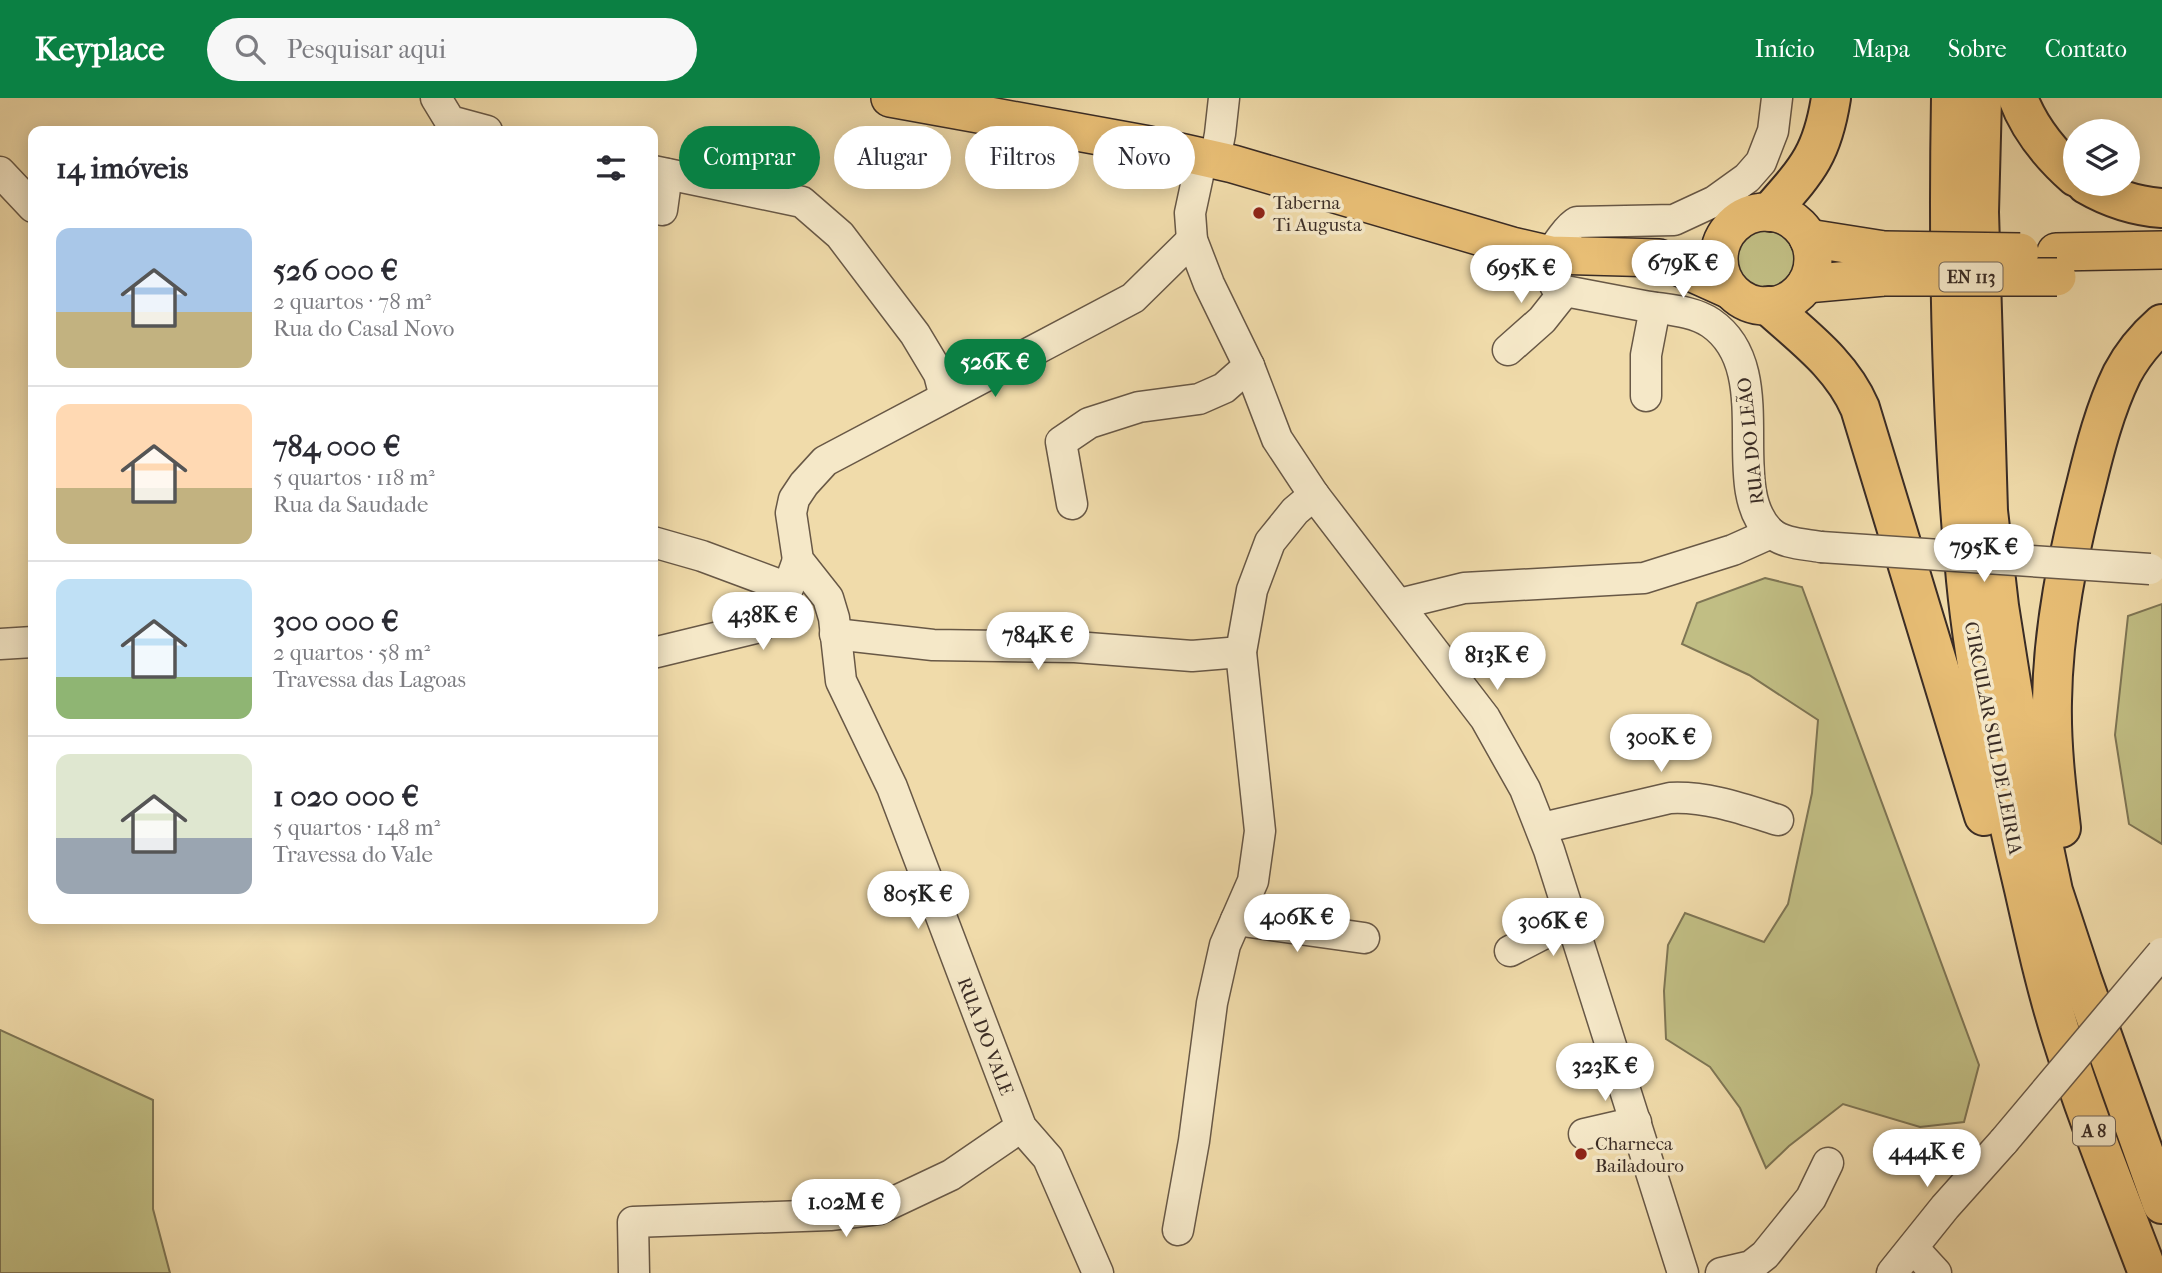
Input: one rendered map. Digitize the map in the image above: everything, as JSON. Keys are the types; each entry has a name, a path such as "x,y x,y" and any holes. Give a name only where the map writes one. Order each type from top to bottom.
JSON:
{"highway":[{"path":"1770,212 1809,167 1819,148 1830,98"},
{"name":"CIRCULAR SUL DE LEIRIA","path":"1951,98 1949,216 1956,430 1966,582 1992,745 2065,983 2162,1204"},
{"name":"CIRCULAR SUL DE LEIRIA","path":"1982,98 1980,225 1988,511 1999,606 2031,794 2053,891 2085,1107 2148,1273"},
{"path":"2018,98 2036,134 2052,156 2063,166"},
{"path":"2109,196 2140,206 2162,208"},
{"path":"1769,306 1823,354 1853,392 1860,408 2028,962 2065,983"},
{"path":"2065,983 2052,753 2056,643 2074,530 2108,407 2134,356 2162,324"}],"main road":[{"path":"890,98 1208,158 1447,228 1551,255 1659,258 1730,290 1755,305 1784,303 1796,295 1806,284 1813,261 1808,238 1796,223 1770,212 1754,213 1739,220 1728,231 1659,258"},
{"path":"1728,231 1719,255 1719,267 1730,290"},
{"name":"EN 113","path":"1808,238 1884,264"},
{"name":"EN 113","path":"2057,264 2162,250"},
{"name":"EN 113","path":"1806,284 1884,264 2057,264 2162,273"}],"street":[{"path":"1224,98 1220,134 1208,158 1191,213 1192,240 1209,284 1249,366 1278,439 1314,495 1498,738 1525,789 1542,828 1572,919 1683,1273"},
{"path":"1508,350 1542,320 1565,291 1555,285 1551,255 1571,225 1577,222 1674,220 1702,209 1747,178 1761,162 1773,131 1777,98"},
{"path":"444,117 471,126"},
{"path":"0,172 28,202"},
{"path":"662,211 660,173 802,202 840,235 915,334 939,374 945,397"},
{"path":"658,652 760,627 788,588 798,559 791,513 794,499 825,461 1133,298 1192,240"},
{"name":"RUA DO LEÃO","path":"1565,291 1698,316 1723,333 1739,356 1745,386 1754,503 1760,519 1771,533"},
{"path":"1646,396 1646,355 1656,308"},
{"path":"1072,504 1061,442 1090,422 1139,407 1199,399 1224,388 1249,366"},
{"path":"1178,1230 1194,1141 1212,1003 1226,945 1253,881 1260,831 1241,652 1252,590 1270,542 1295,511 1314,495"},
{"path":"1399,604 1464,588 1644,578 1733,550 1771,533 1783,540 1821,547 2156,568"},
{"path":"658,543 702,556 788,588"},
{"name":"RUA DO VALE","path":"798,559 828,598 841,681 891,787 1021,1128 1048,1158 1098,1273"},
{"path":"835,634 933,645 1075,647 1192,656 1241,652"},
{"path":"0,644 28,642"},
{"path":"1542,828 1670,798 1689,797 1741,808 1778,820"},
{"path":"1510,951 1572,919"},
{"path":"1236,920 1364,938"},
{"path":"1892,1273 2162,953"},
{"path":"1584,1134 1636,1122"},
{"path":"634,1273 633,1222 830,1215 878,1209 951,1175 1021,1128"},
{"path":"1721,1273 1751,1266 1765,1255 1811,1198 1828,1163"},
{"path":"1913,1248 1936,1273"}],"shaded area":[{"path":"1766,226 1778,228 1788,235 1795,245 1795,269 1788,279 1778,286 1766,288 1754,286 1744,279 1737,269 1735,257 1737,245 1744,235 1754,228"},
{"path":"1765,578 1802,587 1979,1065 1964,1122 1920,1127 1843,1104 1789,1146 1766,1168 1740,1108 1710,1067 1666,1039 1664,991 1668,945 1685,913 1764,942 1788,904 1812,793 1818,720 1749,675 1682,644 1697,603"},
{"path":"2162,604 2162,844 2129,824 2115,735 2128,616"},
{"path":"0,1030 153,1100 153,1209 170,1273 0,1273"}],"place":[{"name":"Taberna Ti Augusta","path":"1259,213"},
{"name":"Charneca Bailadouro","path":"1581,1154"}]}
